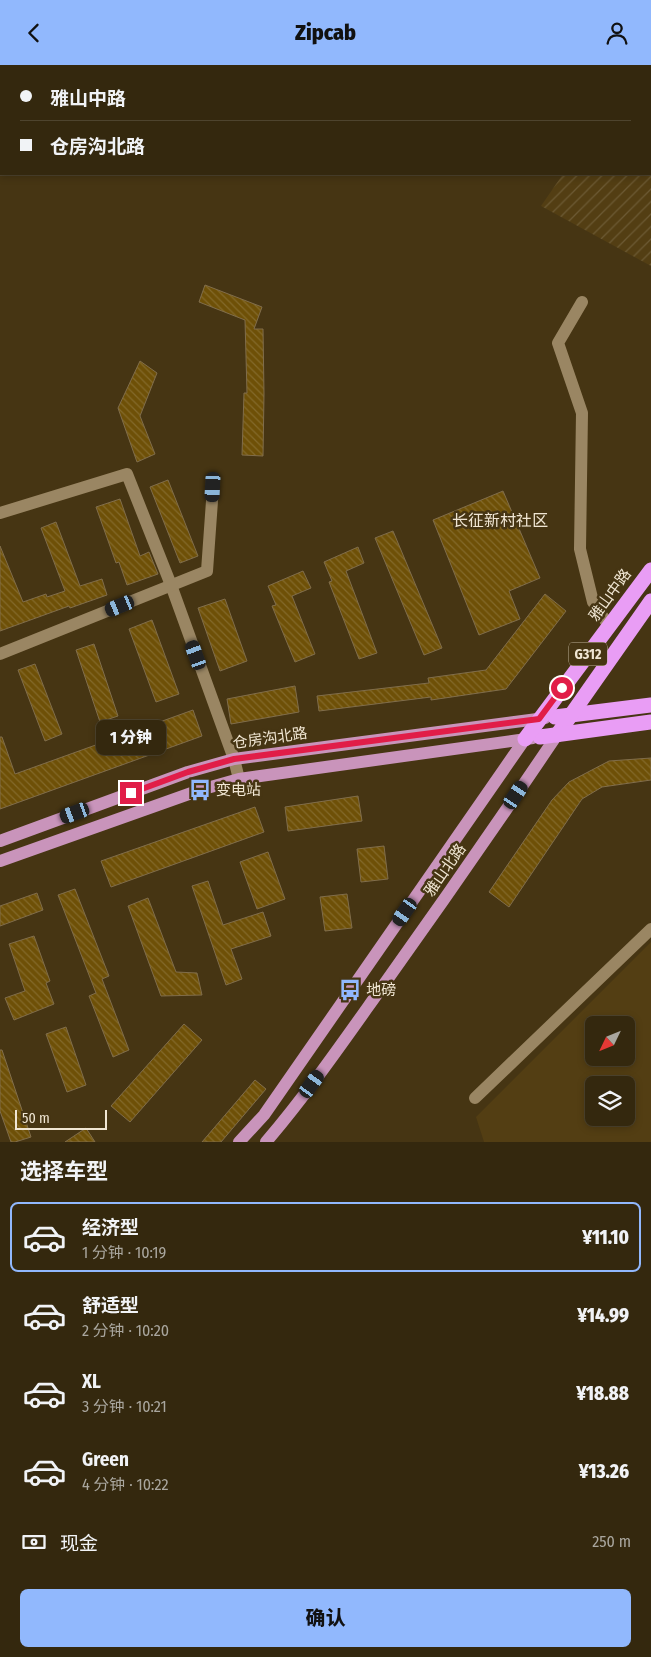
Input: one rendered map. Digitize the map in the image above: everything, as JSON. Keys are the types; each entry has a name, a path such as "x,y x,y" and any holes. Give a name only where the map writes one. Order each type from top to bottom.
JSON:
{"highway":[{"name":"雅山中路","path":"533,738 539,719 651,570"},
{"name":"G312","path":"557,735 563,716 651,601"},
{"path":"563,716 651,705"},
{"path":"533,738 651,722"}],"main road":[{"name":"仓房沟北路","path":"0,841 188,772 234,759 563,716"},
{"name":"雅山北路","path":"266,1142 292,1112 380,990 465,871 557,735"},
{"name":"雅山北路","path":"239,1142 264,1115 533,738"},
{"path":"0,861 200,790 239,779 533,738"}],"street":[{"path":"582,301 558,343 582,413 580,549 593,602 609,626"},
{"path":"0,513 127,474 171,585 234,759 239,779"},
{"path":"0,654 208,571 213,487"},
{"path":"476,1098 651,929"}],"shaded area":[{"path":"562,175 651,175 651,266 541,206"},
{"path":"651,942 651,1142 484,1142 476,1117"}],"building":[{"path":"205,285 262,307 254,329 263,329 263,456 242,455 244,393 247,393 245,320 199,302"},
{"path":"140,361 157,373 140,416 155,454 137,462 118,408"},
{"path":"168,480 198,556 180,563 150,487"},
{"path":"503,491 540,578 509,591 520,619 479,635 433,520"},
{"path":"120,499 140,556 149,552 158,574 127,585 119,562 116,563 96,507"},
{"path":"56,522 80,586 102,579 107,595 70,608 69,606 0,631 0,546 23,602 46,594 47,597 65,591 41,528"},
{"path":"393,531 442,648 424,655 375,538"},
{"path":"358,547 364,563 346,571 377,653 359,659 329,582 332,581 324,562"},
{"path":"303,571 311,588 292,596 315,654 295,662 272,606 276,605 268,586"},
{"path":"545,594 566,611 506,689 431,700 431,697 319,711 317,696 429,683 428,678 486,670"},
{"path":"225,599 247,661 220,671 198,608"},
{"path":"152,620 179,694 156,702 129,629"},
{"path":"94,644 118,716 100,722 76,650"},
{"path":"35,664 62,734 45,741 18,670"},
{"path":"295,686 299,712 231,724 227,699"},
{"path":"193,710 202,736 0,809 0,737 2,737 15,774"},
{"path":"651,758 651,780 602,787 582,799 509,907 489,892 552,800 569,782 609,761"},
{"path":"358,796 362,821 288,831 285,807"},
{"path":"255,807 264,832 111,887 101,861"},
{"path":"384,846 388,879 361,882 357,849"},
{"path":"268,852 285,899 257,909 240,862"},
{"path":"208,881 223,925 263,912 271,936 231,949 242,979 226,985 192,886"},
{"path":"75,889 109,976 102,979 129,1050 113,1057 89,996 96,993 58,895"},
{"path":"37,893 43,910 0,926 0,906"},
{"path":"347,894 352,928 325,931 320,897"},
{"path":"148,898 176,972 197,973 202,995 161,996 128,906"},
{"path":"34,936 50,981 46,983 54,1004 14,1020 5,998 25,991 9,944"},
{"path":"184,1024 202,1040 130,1122 111,1106"},
{"path":"66,1027 86,1085 67,1092 46,1034"},
{"path":"0,1050 2,1050 31,1137 15,1142 11,1142 0,1111"},
{"path":"255,1080 266,1089 221,1142 202,1142"},
{"path":"86,1128 95,1142 65,1142"}],"place":[{"name":"变电站","path":"200,790"},
{"name":"地磅","path":"350,990"}],"district":[{"name":"长征新村社区","path":"500,520"}],"route":[{"path":"131,793 188,772 234,759 539,719 562,688"}]}
